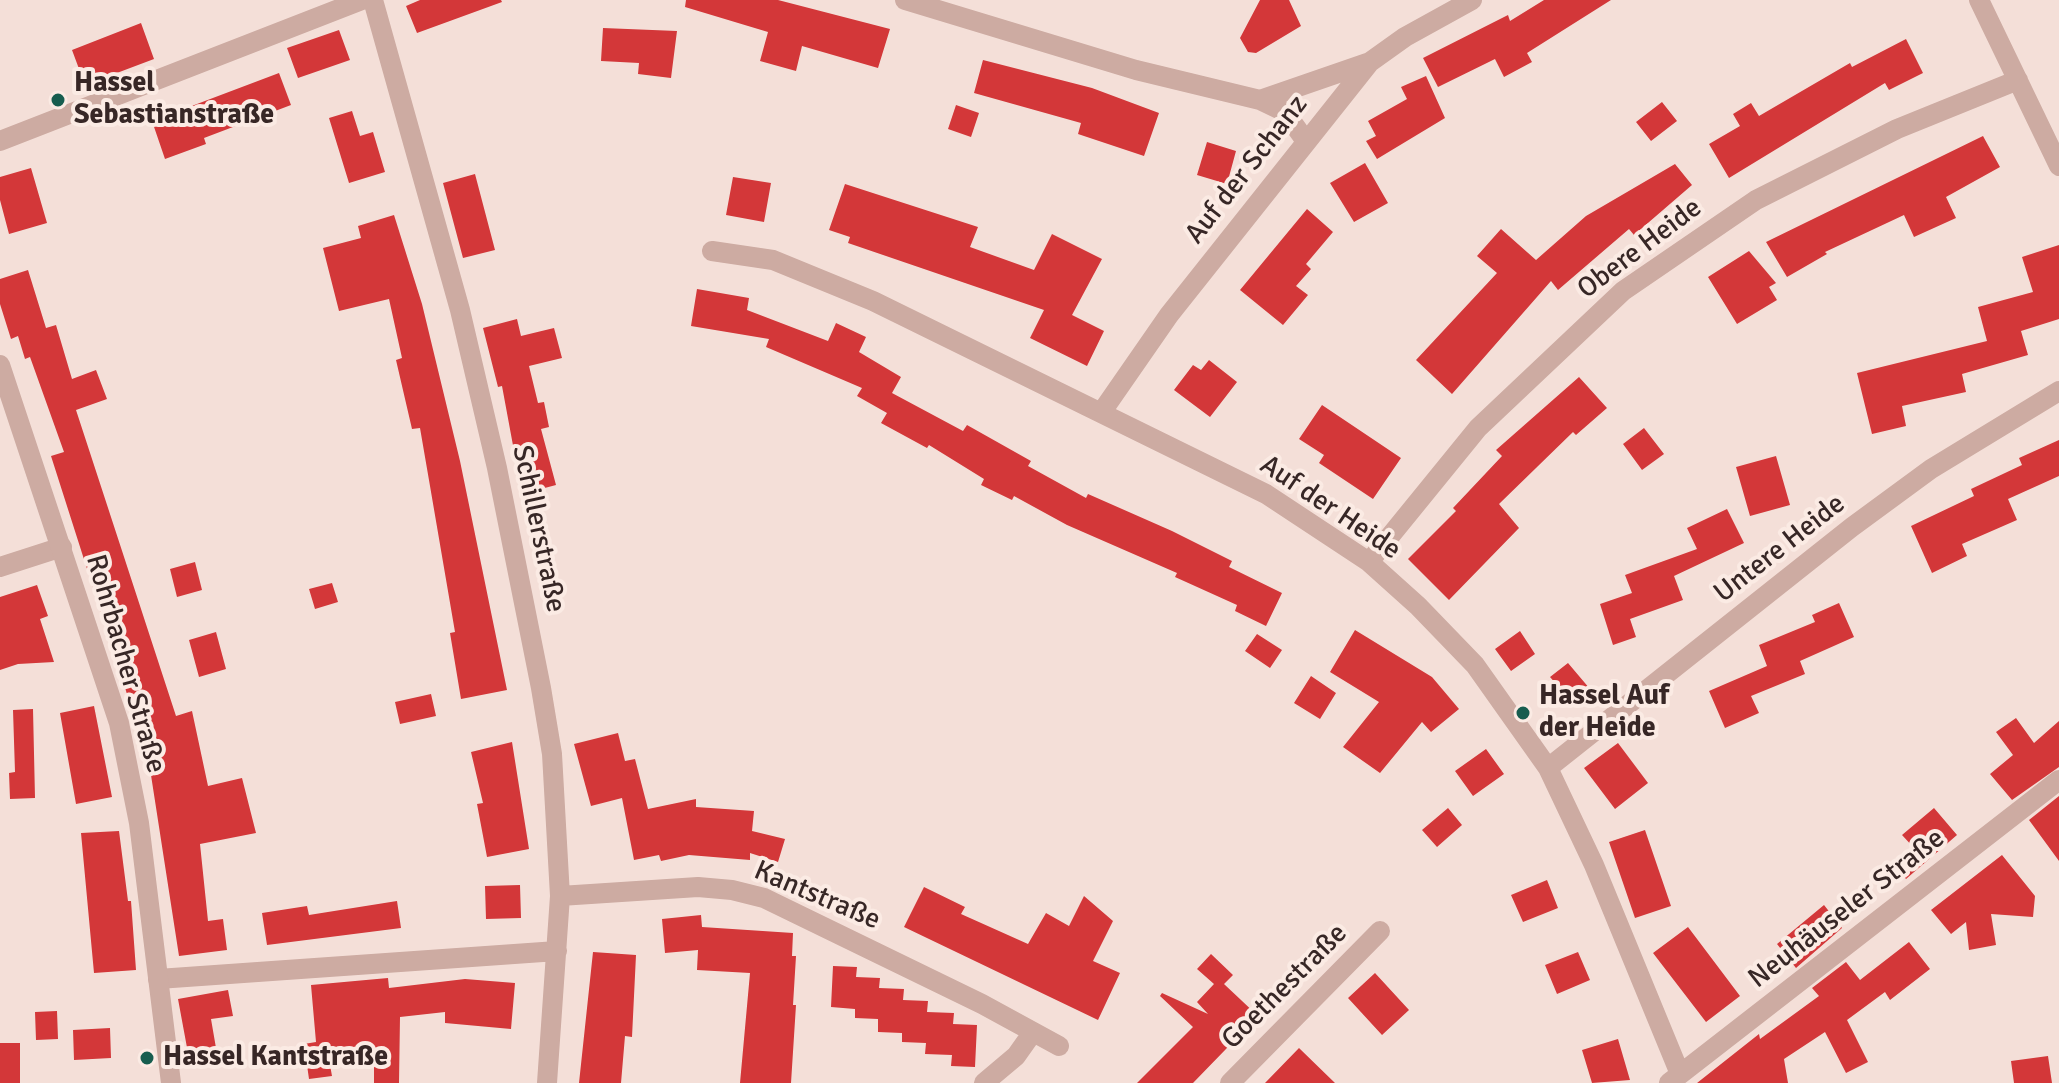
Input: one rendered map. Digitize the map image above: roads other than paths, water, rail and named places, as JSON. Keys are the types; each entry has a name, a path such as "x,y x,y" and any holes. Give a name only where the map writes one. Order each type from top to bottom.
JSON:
{"street":[{"path":"0,141 362,0"},
{"name":"Schillerstraße","path":"373,0 460,310 519,575 552,754 560,896 547,1083"},
{"path":"905,0 1136,70 1260,100 1285,112 1305,140"},
{"name":"Auf der Schanz","path":"1101,413 1144,347 1305,140 1370,62 1405,37 1472,0"},
{"path":"1979,0 2059,166"},
{"path":"1260,100 1370,62"},
{"name":"Obere Heide","path":"1369,562 1478,428 1623,291 1756,200 1897,129 2018,80"},
{"name":"Auf der Heide","path":"712,251 742,253 802,270 873,301 1266,494 1369,562 1418,606 1475,665 1548,768 1594,865 1674,1079"},
{"name":"Rohrbacher Straße","path":"0,365 105,678 128,761 171,1083"},
{"name":"Untere Heide","path":"1548,768 1852,527 1931,469 2059,391"},
{"path":"0,567 62,547"},
{"name":"Neuhäuseler Straße","path":"1674,1079 2059,780"},
{"name":"Kantstraße","path":"560,896 698,887 732,890 764,898 1059,1046"},
{"name":"Goethestraße","path":"1230,1083 1380,931"},
{"path":"158,979 557,951"},
{"path":"984,1083 1016,1056 1033,1032"}],"place":[{"name":"Hassel Sebastianstraße","path":"58,100"},
{"name":"Hassel Auf der Heide","path":"1523,713"},
{"name":"Hassel Kantstraße","path":"147,1058"}]}
